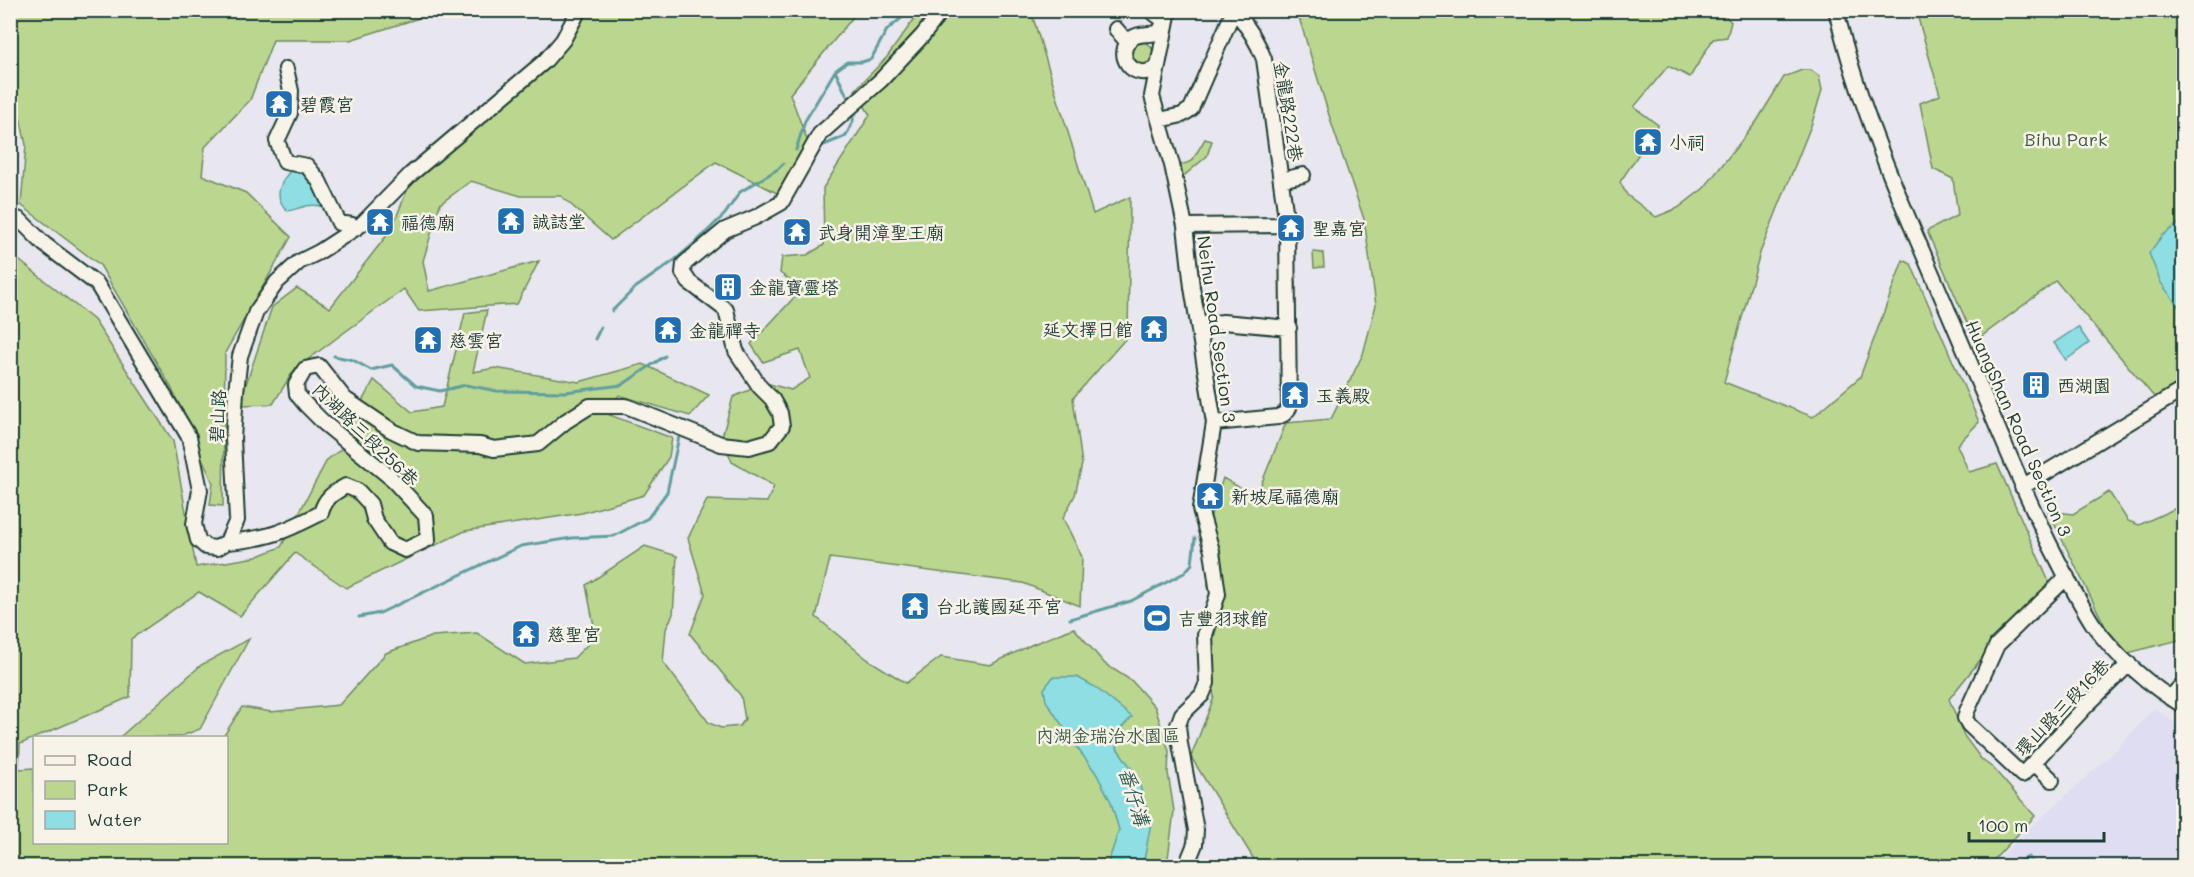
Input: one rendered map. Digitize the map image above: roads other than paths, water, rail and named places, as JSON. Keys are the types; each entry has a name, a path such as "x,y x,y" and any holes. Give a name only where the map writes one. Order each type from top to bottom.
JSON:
{"street":[{"name":"碧山路","path":"10,216 20,220 44,244 97,284 189,437 200,490 194,524 198,540 206,547 217,548 227,542 237,520 232,439 240,356 256,312 277,282 299,262 320,252 356,228 411,174 545,61 563,40 579,10"},
{"name":"內湖路三段256巷","path":"227,542 257,540 286,531 321,513 324,502 333,493 346,486 358,491 370,504 374,519 390,543 405,550 428,539 426,516 390,477 324,423 297,394 296,385 299,377 305,369 312,367 319,366 345,399 358,409 391,430 418,443 480,445 494,449 538,444 566,421 590,406 626,406 721,444 749,447 770,441 782,426 780,413 736,351 726,310 689,282 683,273 684,264 725,230 781,203 820,134 888,73 923,35 942,10"},
{"path":"1150,10 1167,16 1159,32 1135,36 1124,51 1125,58 1132,69 1144,73 1156,68"},
{"path":"1160,120 1182,115 1191,109 1234,10"},
{"name":"金龍路222巷","path":"1214,423 1278,417 1288,408 1287,225 1281,180 1264,59 1247,25 1234,10"},
{"name":"HuangShan Road Section 3","path":"1836,10 1858,88 1912,229 2022,487 2067,577 2095,626 2129,664 2170,698 2184,706"},
{"name":"Neihu Road Section 3","path":"1167,16 1152,96 1172,165 1185,226 1192,287 1200,325 1214,423 1200,509 1212,550 1218,594 1205,635 1208,683 1202,695 1182,714 1178,725 1196,830 1195,844 1186,867"},
{"path":"1116,29 1128,43"},
{"path":"286,69 291,90 290,113 278,141 285,162 307,166 319,181 339,223 356,228"},
{"path":"1281,180 1303,175"},
{"path":"1185,226 1287,225"},
{"path":"1200,325 1222,322 1289,328"},
{"path":"2022,487 2184,389"},
{"name":"環山路三段16巷","path":"2067,577 1996,645 1965,718 1976,733 2022,775 2129,664"},
{"path":"2170,698 2184,683"},
{"path":"2034,763 2052,780"}],"water":[{"path":"2183,134 2183,313 2161,283 2149,253 2162,236 2179,223"},
{"path":"304,170 326,196 321,206 308,206 288,211 280,201 279,191 290,171"},
{"path":"2078,327 2089,343 2066,360 2054,343"},
{"path":"1053,677 1077,677 1095,687 1132,717 1121,728 1117,748 1137,776 1151,823 1143,866 1111,866 1109,860 1119,830 1111,802 1096,773 1046,701 1044,689"},
{"path":"2029,856 2035,866 2008,866"}],"waterway":[{"path":"796,150 805,121 835,71 847,62 862,62 871,59 887,30 911,10"},
{"path":"835,71 850,102"},
{"path":"819,147 846,136 853,121 853,111"},
{"path":"612,311 635,288 695,243 725,214 740,192 783,164"},
{"path":"595,339 601,327"},
{"path":"334,356 353,360 371,370 392,365 416,386 440,391 466,385 497,391 565,392 622,385 665,356"},
{"path":"359,617 380,613 521,546 572,538 614,536 648,518 667,492 680,432"},
{"name":"番仔溝","path":"1070,619 1131,601 1184,573 1192,564 1195,538"}],"place":[{"name":"碧霞宮","path":"279,104"},
{"name":"小祠","path":"1648,142"},
{"name":"誠誌堂","path":"511,221"},
{"name":"福德廟","path":"380,222"},
{"name":"聖嘉宮","path":"1291,228"},
{"name":"武身開漳聖王廟","path":"797,232"},
{"name":"金龍寶靈塔","path":"728,287"},
{"name":"延文擇日館","path":"1154,329"},
{"name":"金龍禪寺","path":"668,330"},
{"name":"慈雲宮","path":"428,340"},
{"name":"西湖園","path":"2036,385"},
{"name":"玉義殿","path":"1295,395"},
{"name":"新坡尾福德廟","path":"1210,496"},
{"name":"台北護國延平宮","path":"915,606"},
{"name":"吉豐羽球館","path":"1157,618"},
{"name":"慈聖宮","path":"526,634"}],"park label":[{"name":"Bihu Park","path":"2066,139"},
{"name":"內湖金瑞治水園區","path":"1108,735"}]}
